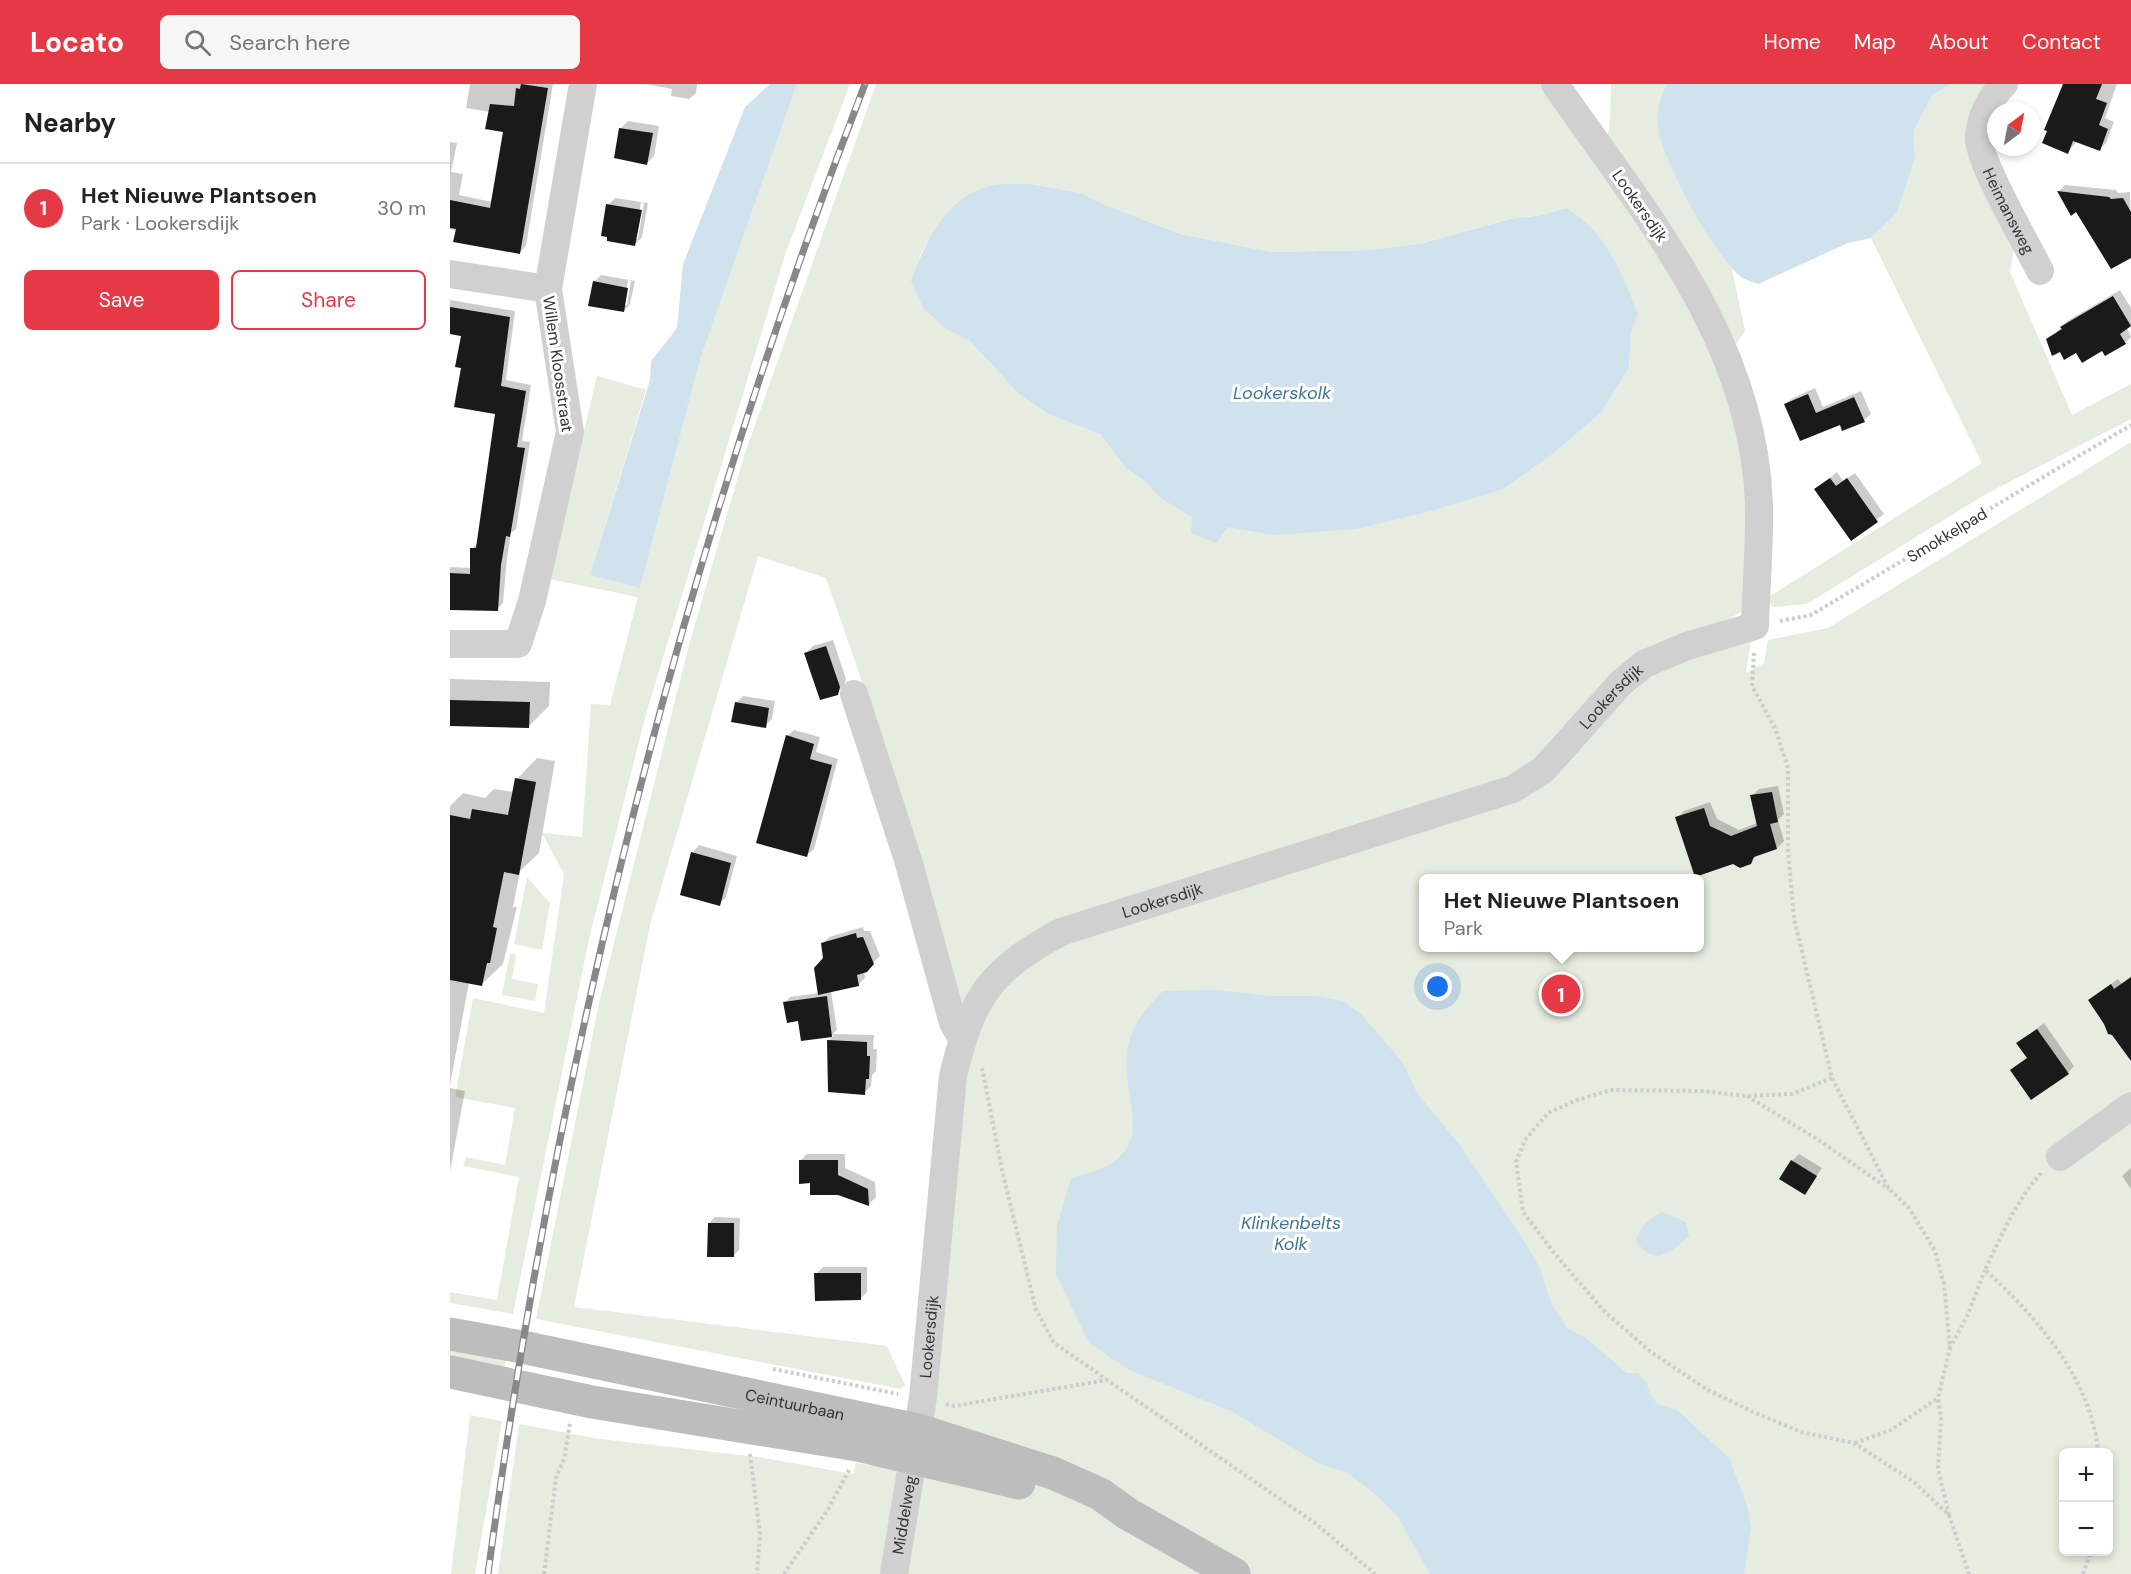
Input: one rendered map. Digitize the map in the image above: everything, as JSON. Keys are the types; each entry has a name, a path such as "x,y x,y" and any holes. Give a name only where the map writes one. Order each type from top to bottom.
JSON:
{"street":[{"name":"Willem Kloosstraat","path":"450,644 518,644 526,623 570,432 548,289 583,84"},
{"name":"Lookersdijk","path":"917,1443 953,1076 962,1038 977,1001 995,977 1025,952 1061,932 1513,789 1543,770 1620,684 1644,664 1687,646 1755,626 1759,502 1750,436 1732,365 1706,309 1654,225 1555,84"},
{"name":"Heimansweg","path":"2004,84 1988,104 1980,125 1980,154 2040,271"},
{"path":"450,274 548,289"},
{"path":"854,694 908,860 953,1023 962,1038"},
{"path":"2060,1157 2131,1106"},
{"name":"Ceintuurbaan","path":"450,1334 522,1347 917,1443 1053,1473 1100,1494 1128,1514 1234,1574"},
{"name":"Ceintuurbaan","path":"450,1372 592,1402 836,1441 917,1443"},
{"name":"Middelweg","path":"894,1574 917,1443"}],"path":[{"name":"Smokkelpad","path":"1755,626 1811,615 2131,425"},
{"path":"1755,626 1752,686 1775,728 1788,768 1788,850 1794,918 1832,1078 1889,1189"},
{"path":"962,1038 983,1069 1002,1170 1036,1310 1054,1343 1315,1523 1375,1574"},
{"path":"1832,1078 1792,1094 1746,1096 1703,1091 1611,1090 1577,1100 1548,1113 1525,1140 1516,1162 1518,1187 1524,1212 1555,1254 1604,1311 1651,1352 1706,1389 1754,1413 1801,1432 1854,1443 1914,1482 1949,1515"},
{"path":"1746,1096 1889,1189 1909,1208 1935,1251 1944,1284 1950,1348"},
{"path":"1969,1574 1949,1515 1938,1468 1941,1419 1938,1398 1950,1348 1968,1314 1985,1270 2006,1226 2030,1185 2060,1157"},
{"path":"1985,1270 2005,1287 2060,1353 2085,1398 2097,1448"},
{"path":"867,1388 923,1397 954,1406 1107,1380"},
{"path":"1854,1443 1891,1430 1938,1398"},
{"path":"544,1574 556,1478 564,1459 571,1417"},
{"path":"749,1444 760,1534 757,1574"},
{"path":"784,1574 827,1511 852,1463"},
{"path":"2083,1574 2089,1556"}],"shaded area":[{"path":"797,84 850,84 786,252 646,714 589,939 513,1314 450,1303 450,1292 497,1300 519,1177 463,1166 466,1157 505,1165 515,1108 455,1097 473,998 544,1013 564,874 542,833 582,837 591,704 610,705 638,597 549,579 597,376 646,390 590,575 640,588 701,357"},
{"path":"876,84 1549,84 1704,318 1742,422 1751,591 1741,612 1713,628 1544,757 1509,779 1034,939 960,1020 883,742 826,578 758,556 650,925 574,1307 887,1346 905,1385 901,1389 536,1319 599,1003 689,645 744,456","holes":["1030,184 1081,193 1180,234 1272,252 1372,250 1424,243 1508,219 1542,215 1566,208 1638,315 1631,332 1629,367 1602,412 1549,457 1503,489 1273,535 1192,518 1159,497 1145,481 1126,468 1100,434 1048,414 1019,394 969,340 919,257 950,210 961,200 974,193 989,188"]},
{"path":"1611,84 1667,84 1659,103 1659,125 1664,149 1698,219 1722,256 1731,265 1745,331 1734,347 1606,144 1610,122"},
{"path":"1949,84 1992,84 1976,110 1987,147 1987,156 1990,156 2015,241 2010,272 2072,415 2131,384 2131,419 1986,494 1807,604 1773,607 1767,598 1982,463 1871,238 1897,213 1915,158 1914,130 1933,94"},
{"path":"2131,442 2131,1574 498,1574 519,1424 600,1439 758,1457 853,1474 856,1463 924,1474 964,1051 979,1010 1038,952 1521,796 1665,662 1751,640 1746,673 1764,663 1768,640 1828,628"},
{"path":"527,877 550,903 542,950 514,944"},
{"path":"510,953 516,955 512,979 538,984 535,1001 502,995"},
{"path":"450,1341 507,1351 504,1371 450,1361"},
{"path":"470,1415 502,1421 475,1574 451,1574"}],"water":[{"path":"770,84 797,84 701,357 640,588 590,575 650,380 651,361 677,328 683,264 745,107"},
{"path":"1667,84 1949,85 1933,94 1914,130 1915,158 1897,213 1871,238 1848,243 1758,284 1741,277 1718,250 1692,209 1671,167 1663,148 1658,121 1658,108"},
{"name":"Lookerskolk","path":"1001,184 1030,184 1081,193 1180,234 1272,252 1372,250 1424,243 1509,219 1542,215 1566,208 1591,228 1611,254 1638,315 1631,332 1629,367 1602,412 1549,457 1503,489 1431,511 1356,529 1273,535 1228,527 1216,543 1191,533 1192,518 1159,497 1145,481 1126,468 1100,434 1048,414 1019,394 969,340 946,329 924,309 911,282 923,250 941,220 965,197 980,189"},
{"name":"Klinkenbelts Kolk","path":"1215,990 1269,996 1315,996 1343,1001 1361,1014 1403,1063 1417,1093 1462,1148 1519,1233 1540,1268 1551,1303 1567,1328 1587,1339 1627,1373 1638,1373 1647,1383 1650,1394 1658,1404 1677,1410 1729,1458 1747,1505 1751,1528 1744,1574 1430,1574 1398,1517 1375,1494 1348,1473 1320,1464 1231,1411 1129,1370 1089,1343 1056,1274 1057,1226 1071,1178 1104,1167 1123,1154 1131,1137 1133,1119 1127,1077 1127,1054 1133,1031 1146,1010 1163,991"},
{"path":"1662,1212 1686,1222 1689,1237 1658,1257 1646,1252 1636,1242 1645,1224"}],"building":[{"path":"521,84 548,88 520,254 453,242 456,229 450,228 450,200 490,208 503,132 485,129 490,104 514,106 516,88 520,89"},
{"path":"2063,84 2102,84 2096,99 2107,103 2099,125 2108,129 2100,151 2073,141 2068,154 2042,143 2047,131 2044,130"},
{"path":"619,128 653,133 647,165 614,158"},
{"path":"2057,191 2111,199 2123,198 2131,212 2131,258 2111,269 2076,212 2071,216"},
{"path":"606,204 642,210 635,246 607,241 607,237 601,236"},
{"path":"593,281 628,288 624,312 588,306"},
{"path":"2113,296 2131,326 2120,334 2126,344 2105,356 2102,351 2082,363 2076,353 2064,360 2060,352 2052,356 2046,339 2062,329 2060,327"},
{"path":"450,307 510,317 501,386 526,391 517,447 525,448 510,537 506,536 501,565 498,611 450,610 450,573 470,574 470,548 476,548 495,414 454,407 461,368 455,367 461,336 450,334"},
{"path":"1808,394 1816,413 1854,397 1865,422 1842,431 1840,425 1800,441 1784,404"},
{"path":"1830,478 1836,486 1847,478 1878,522 1851,541 1814,489"},
{"path":"826,646 840,687 838,695 820,700 804,653"},
{"path":"450,700 530,702 529,728 450,726"},
{"path":"735,702 769,708 766,728 731,722"},
{"path":"786,735 814,744 810,759 832,765 807,857 756,843"},
{"path":"515,778 536,782 519,875 504,872 493,927 497,928 490,963 487,963 482,986 450,980 450,815 470,819 472,809 508,815"},
{"path":"1772,792 1778,822 1770,824 1777,849 1754,857 1751,864 1740,868 1733,864 1704,874 1694,874 1675,817 1704,808 1710,826 1731,836 1757,826 1750,795"},
{"path":"691,852 731,863 720,906 680,895"},
{"path":"856,933 857,938 863,937 874,964 867,972 857,975 859,986 818,995 814,968 823,958 821,943"},
{"path":"2131,977 2131,1061 2112,1035 2108,1034 2088,1000 2111,984 2114,989"},
{"path":"827,996 832,1037 801,1041 798,1021 787,1023 783,1002"},
{"path":"2037,1029 2069,1074 2031,1100 2010,1070 2027,1058 2016,1043"},
{"path":"827,1040 867,1042 867,1056 870,1056 869,1079 866,1079 865,1095 828,1092"},
{"path":"799,1160 838,1160 838,1175 868,1189 869,1206 838,1195 810,1195 810,1183 799,1184"},
{"path":"1791,1160 1817,1176 1805,1195 1779,1179"},
{"path":"708,1223 734,1223 734,1257 707,1257"},
{"path":"814,1273 861,1273 861,1300 815,1301"}],"railway":[{"path":"488,1574 516,1383 550,1194 588,1005 633,818 682,632 738,447 798,265 865,84"}],"place":[{"name":"Het Nieuwe Plantsoen","path":"1561,994"}]}
